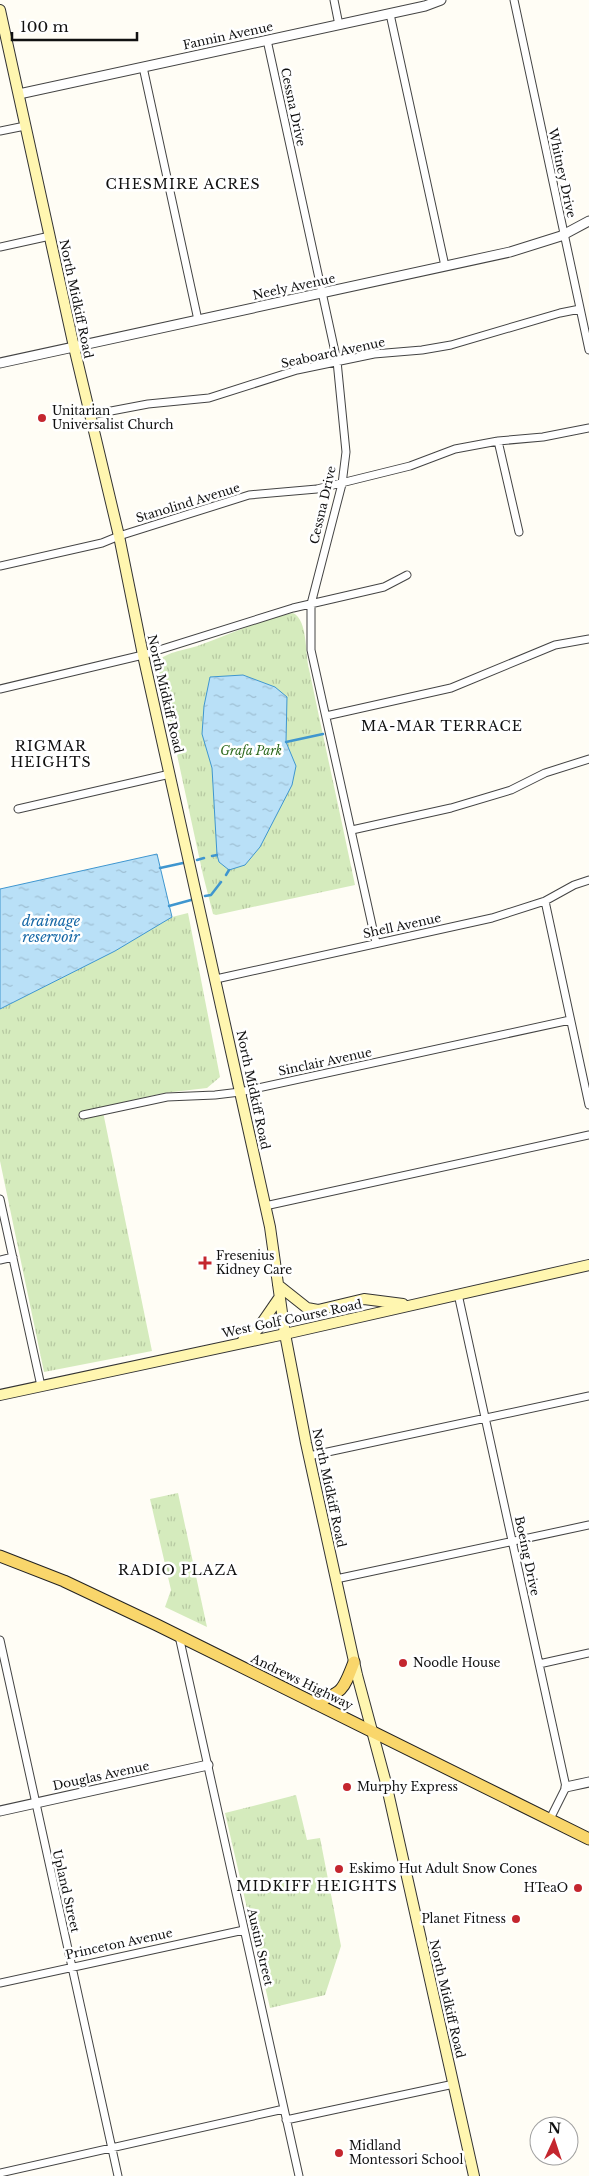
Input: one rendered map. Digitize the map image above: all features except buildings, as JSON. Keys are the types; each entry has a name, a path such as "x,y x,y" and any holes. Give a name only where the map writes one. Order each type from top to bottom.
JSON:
{"main road":[{"name":"North Midkiff Road","path":"0,14 74,347 119,536 143,655 270,1227 285,1334 309,1456 354,1662 386,1783 474,2176"},
{"name":"West Golf Course Road","path":"0,1394 285,1334 589,1265"},
{"path":"278,1285 307,1308 318,1310 364,1299 411,1305"},
{"path":"240,1343 257,1330 279,1298"},
{"name":"Andrews Highway","path":"0,1556 64,1581 179,1636 589,1838"},
{"path":"314,1703 341,1690 354,1662"}],"street":[{"path":"334,0 339,25"},
{"name":"Fannin Avenue","path":"18,94 390,14 425,6 441,0"},
{"name":"Whitney Drive","path":"514,0 589,350"},
{"path":"390,14 445,266"},
{"name":"Cessna Drive","path":"267,40 337,361 346,452 342,484 310,604 311,650 376,943"},
{"path":"143,67 198,320"},
{"path":"0,131 25,126"},
{"name":"Neely Avenue","path":"0,364 523,249 589,221"},
{"path":"0,247 50,236"},
{"name":"Seaboard Avenue","path":"90,415 148,404 209,398 297,370 374,354 422,350 451,345 580,309"},
{"name":"Stanolind Avenue","path":"0,566 102,543 249,496 317,489 410,466 455,449 498,441 543,437 589,428"},
{"path":"498,441 519,532"},
{"path":"0,689 143,655 268,615 384,587 406,575"},
{"path":"326,716 451,688 555,645 589,639"},
{"path":"352,830 451,808 511,790 545,773 589,759"},
{"path":"18,809 170,774"},
{"name":"Shell Avenue","path":"216,979 492,918 545,901 574,885 589,880"},
{"path":"545,901 589,1105"},
{"name":"Sinclair Avenue","path":"83,1114 167,1097 240,1092 570,1020"},
{"path":"265,1206 589,1135"},
{"path":"0,1199 41,1386"},
{"path":"0,1260 12,1257"},
{"name":"Boeing Drive","path":"458,1294 566,1787"},
{"path":"309,1456 589,1396"},
{"path":"336,1579 589,1525"},
{"name":"Austin Street","path":"179,1636 299,2176"},
{"name":"Upland Street","path":"0,1642 118,2176"},
{"path":"539,1664 589,1653"},
{"name":"Douglas Avenue","path":"0,1811 208,1765"},
{"path":"550,1819 566,1787 589,1782"},
{"name":"Princeton Avenue","path":"0,1983 244,1930"},
{"path":"286,2120 454,2084"},
{"path":"0,2173 284,2109"}],"green space":[{"name":"Grafa Park","path":"293,613 298,617 304,630 309,669 355,885 216,915 213,914 203,875 157,662 166,655 200,645 269,619"},
{"path":"188,913 220,1077 207,1088 164,1093 102,1107 152,1351 44,1372 0,1161 0,1009 172,917"},
{"path":"178,1493 207,1627 165,1607 171,1590 150,1499"},
{"path":"296,1795 307,1840 320,1838 341,1946 325,1995 270,2008 225,1813"}],"water":[{"path":"243,675 275,687 287,697 286,742 296,766 292,785 260,847 245,865 229,870 219,862 217,855 212,768 202,734 204,706 210,677"},
{"name":"drainage reservoir","path":"157,854 172,917 115,951 0,1009 0,889"}],"waterway":[{"path":"286,742 323,734"},
{"path":"212,856 217,855"},
{"path":"197,860 204,858"},
{"path":"160,868 183,863"},
{"path":"226,875 229,870"},
{"path":"205,896 211,895 221,882"},
{"path":"169,906 191,900"}],"place":[{"name":"Unitarian Universalist Church","path":"42,418"},
{"name":"Fresenius Kidney Care","path":"205,1263"},
{"name":"Noodle House","path":"403,1663"},
{"name":"Murphy Express","path":"347,1787"},
{"name":"Eskimo Hut Adult Snow Cones","path":"339,1869"},
{"name":"HTeaO","path":"578,1888"},
{"name":"Planet Fitness","path":"516,1919"},
{"name":"Midland Montessori School","path":"339,2153"}],"district":[{"name":"CHESMIRE ACRES","path":"183,184"},
{"name":"MA-MAR TERRACE","path":"442,726"},
{"name":"RIGMAR HEIGHTS","path":"51,754"},
{"name":"RADIO PLAZA","path":"178,1570"},
{"name":"MIDKIFF HEIGHTS","path":"317,1886"}]}
